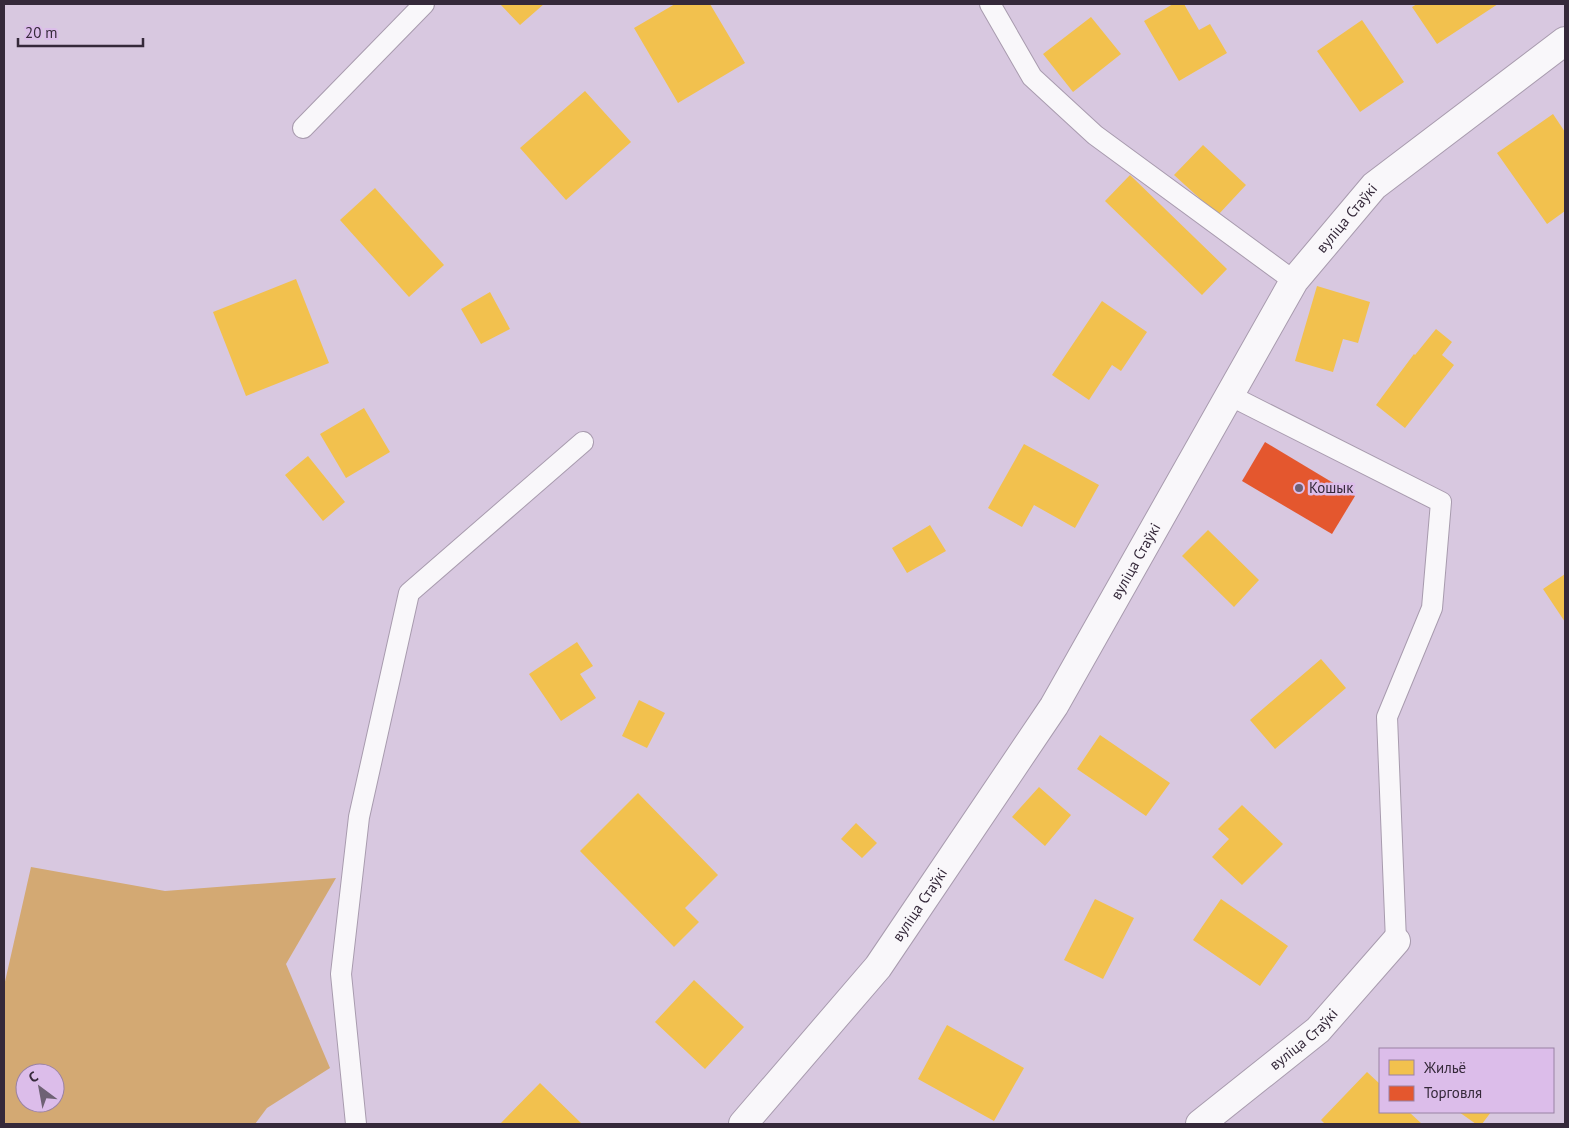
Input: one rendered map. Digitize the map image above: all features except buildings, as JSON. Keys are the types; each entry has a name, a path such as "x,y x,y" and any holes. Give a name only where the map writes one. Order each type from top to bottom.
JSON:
{"street":[{"name":"вуліца Стаўкі","path":"743,1124 878,967 1054,706 1294,281 1374,186 1565,41"},
{"name":"вуліца Стаўкі","path":"1200,1124 1318,1030 1396,941"}],"lane":[{"path":"303,128 424,4"},
{"path":"990,4 1032,77 1039,84 1095,135 1294,281"},
{"path":"1229,395 1441,502 1432,608 1387,717 1396,941"},
{"path":"356,1124 340,974 359,817 409,594 584,442"}],"shaded area":[{"path":"31,867 165,891 336,878 286,964 330,1068 267,1108 255,1124 4,1124 4,986"}],"place":[{"name":"Кошык","path":"1299,488"}]}
